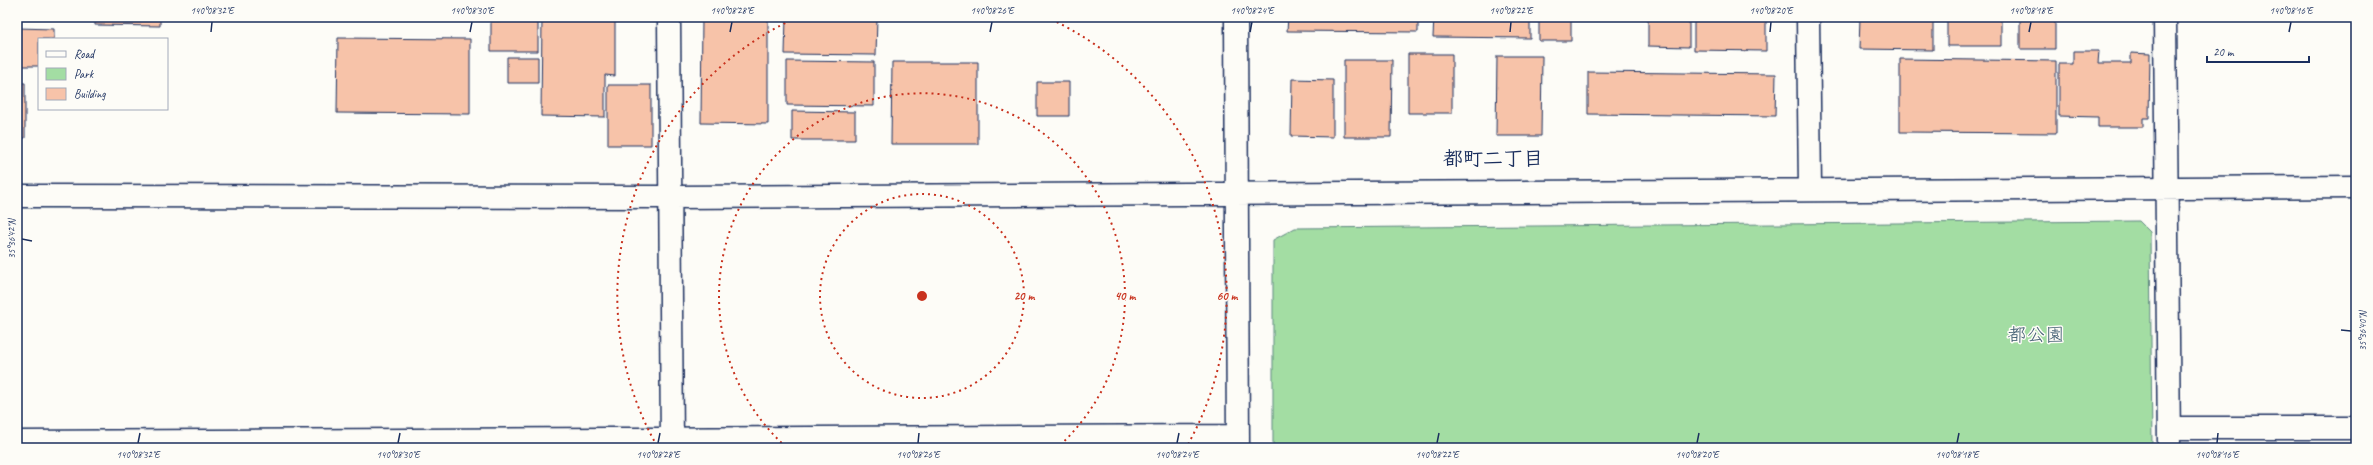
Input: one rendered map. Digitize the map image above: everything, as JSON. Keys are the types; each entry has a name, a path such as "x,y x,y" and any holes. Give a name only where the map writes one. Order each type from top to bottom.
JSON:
{"street":[{"path":"669,17 672,444"},
{"path":"17,442 672,444 1238,442 1236,17"},
{"path":"1808,17 1810,189"},
{"path":"2165,17 2168,188 2169,438 2356,428"},
{"path":"17,196 671,197 1810,189 2356,187"}],"green space":[{"name":"都公園","path":"2139,221 2150,232 2152,448 1273,448 1273,240 1295,228"}],"building":[{"path":"95,17 160,17 160,26 95,25"},
{"path":"542,17 615,17 615,76 605,75 605,117 541,116"},
{"path":"702,17 768,17 768,124 701,123"},
{"path":"786,17 877,17 876,55 785,54"},
{"path":"1288,17 1418,17 1418,32 1287,31"},
{"path":"1434,17 1530,17 1530,38 1433,37"},
{"path":"1539,17 1571,17 1571,41 1539,41"},
{"path":"1648,17 1689,17 1689,47 1648,46"},
{"path":"1694,17 1766,17 1766,51 1694,50"},
{"path":"1860,17 1933,17 1933,50 1859,49"},
{"path":"1947,17 2001,17 2001,46 1947,46"},
{"path":"2020,17 2055,17 2055,49 2020,49"},
{"path":"491,21 538,22 538,51 491,51"},
{"path":"17,28 54,29 54,38 38,38 38,66 17,66"},
{"path":"338,38 470,39 470,114 337,113"},
{"path":"2073,51 2099,51 2098,63 2131,63 2131,53 2150,54 2149,118 2143,118 2143,127 2098,127 2098,117 2059,116 2059,64 2073,64"},
{"path":"1408,54 1452,54 1452,113 1408,113"},
{"path":"1497,56 1542,56 1541,136 1496,136"},
{"path":"507,57 538,57 538,83 507,83"},
{"path":"1900,59 2056,61 2056,133 1900,132"},
{"path":"1344,60 1392,60 1391,137 1344,137"},
{"path":"787,61 874,62 874,106 787,105"},
{"path":"892,62 978,62 978,144 891,144"},
{"path":"1588,72 1776,74 1775,116 1588,114"},
{"path":"1292,79 1333,80 1333,137 1291,136"},
{"path":"1037,82 1069,82 1069,116 1037,116"},
{"path":"17,83 25,83 25,138 17,138"},
{"path":"608,85 651,85 651,145 608,145"},
{"path":"792,111 855,112 855,140 792,140"}],"district":[{"name":"都町二丁目","path":"1493,158"}]}
